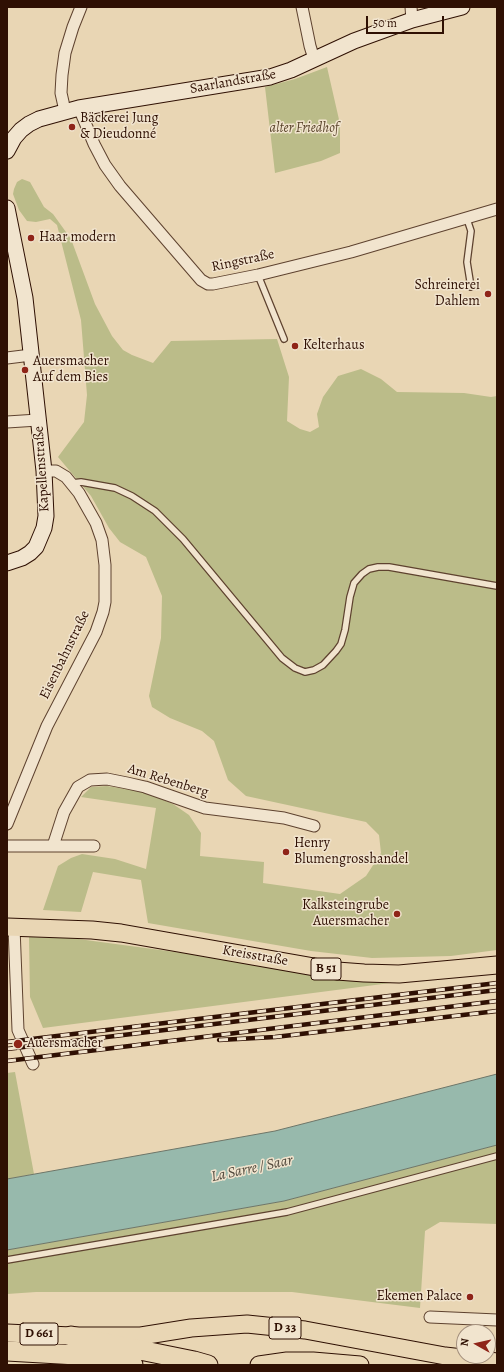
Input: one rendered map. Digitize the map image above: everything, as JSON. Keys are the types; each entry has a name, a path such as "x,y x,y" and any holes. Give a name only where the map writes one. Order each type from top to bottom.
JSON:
{"highway":[{"path":"71,1336 208,1365"},
{"path":"7,1351 76,1355 133,1365"}],"main road":[{"name":"Kreisstraße","path":"10,927 92,930 120,933 337,971 364,974 399,974 497,965"},
{"name":"D 33","path":"71,1336 142,1336 191,1328 247,1324 305,1330 446,1356 497,1362"},
{"name":"D 661","path":"7,1333 71,1336"},
{"path":"259,1365 287,1360 360,1365"}],"street":[{"name":"Ringstraße","path":"81,7 65,53 61,94 98,151 105,165 120,186 201,280 208,284 258,275 351,252 497,209"},
{"path":"302,7 314,60"},
{"name":"Saarlandstraße","path":"72,110 270,77 314,60 411,14 462,7"},
{"path":"7,151 14,138 29,124 39,119 72,110"},
{"name":"Kapellenstraße","path":"7,208 25,298 44,471 46,516 44,528 36,547 22,558 7,563"},
{"path":"7,358 31,355"},
{"path":"7,422 38,420"},
{"name":"Eisenbahnstraße","path":"7,824 47,726 96,632 103,612 106,589 102,540 89,509 72,483 59,472 44,471"},
{"name":"Am Rebenberg","path":"53,846 64,812 78,787 90,780 107,780 127,783 145,787 205,808 284,818 314,826"},
{"path":"7,846 94,846"},
{"name":"Kreisstraße","path":"10,927 18,1030 33,1064"},
{"path":"430,1317 497,1320"}],"lane":[{"path":"467,219 471,232 467,262 471,287"},
{"path":"258,275 284,339"},
{"path":"72,483 81,482 115,488 132,496 155,511 183,539 282,658 304,672 314,670 323,665 336,652 341,644 345,630 350,597 354,583 369,569 389,567 497,586"},
{"path":"7,1260 287,1212 497,1156"}],"green space":[{"name":"alter Friedhof","path":"327,67 340,124 340,153 321,161 275,173 265,87 295,79"},
{"path":"22,179 30,182 44,207 53,214 71,239 95,304 112,336 123,350 132,355 153,363 171,341 277,339 289,377 287,421 300,429 310,432 319,427 317,414 323,397 338,376 361,369 381,379 397,392 464,393 491,397 497,396 497,950 451,956 372,958 311,951 148,923 141,880 93,872 81,912 43,910 58,866 71,858 82,854 115,859 146,869 156,808 81,797 91,787 107,786 145,792 173,804 189,815 201,833 200,856 264,862 263,883 340,894 366,876 381,853 379,835 366,822 246,796 228,780 214,741 202,731 170,718 152,707 149,696 161,638 162,596 146,557 120,542 109,528 91,496 58,457 84,422 87,395 81,320 57,225 50,219 36,222 27,221 19,210 13,194 17,182"},
{"path":"29,937 71,938 398,982 43,1028 30,997"},
{"path":"15,1072 34,1174 7,1179 7,1073"},
{"path":"497,1145 497,1224 440,1222 425,1231 420,1308 292,1292 36,1292 7,1294 7,1250 284,1201"}],"water":[{"name":"La Sarre / Saar","path":"497,1074 497,1145 284,1201 7,1250 7,1179 275,1131"}],"railway":[{"path":"7,1042 497,983"},
{"path":"7,1049 497,990"},
{"path":"7,1061 497,1001"},
{"path":"219,1040 275,1037 497,1011"}],"place":[{"name":"Bäckerei Jung & Dieudonné","path":"72,127"},
{"name":"Haar modern","path":"31,238"},
{"name":"Schreinerei Dahlem","path":"488,294"},
{"name":"Kelterhaus","path":"295,346"},
{"name":"Auersmacher Auf dem Bies","path":"25,370"},
{"name":"Henry Blumengrosshandel","path":"286,852"},
{"name":"Kalksteingrube Auersmacher","path":"397,914"},
{"name":"Auersmacher","path":"18,1044"},
{"name":"Ekemen Palace","path":"470,1297"}]}
